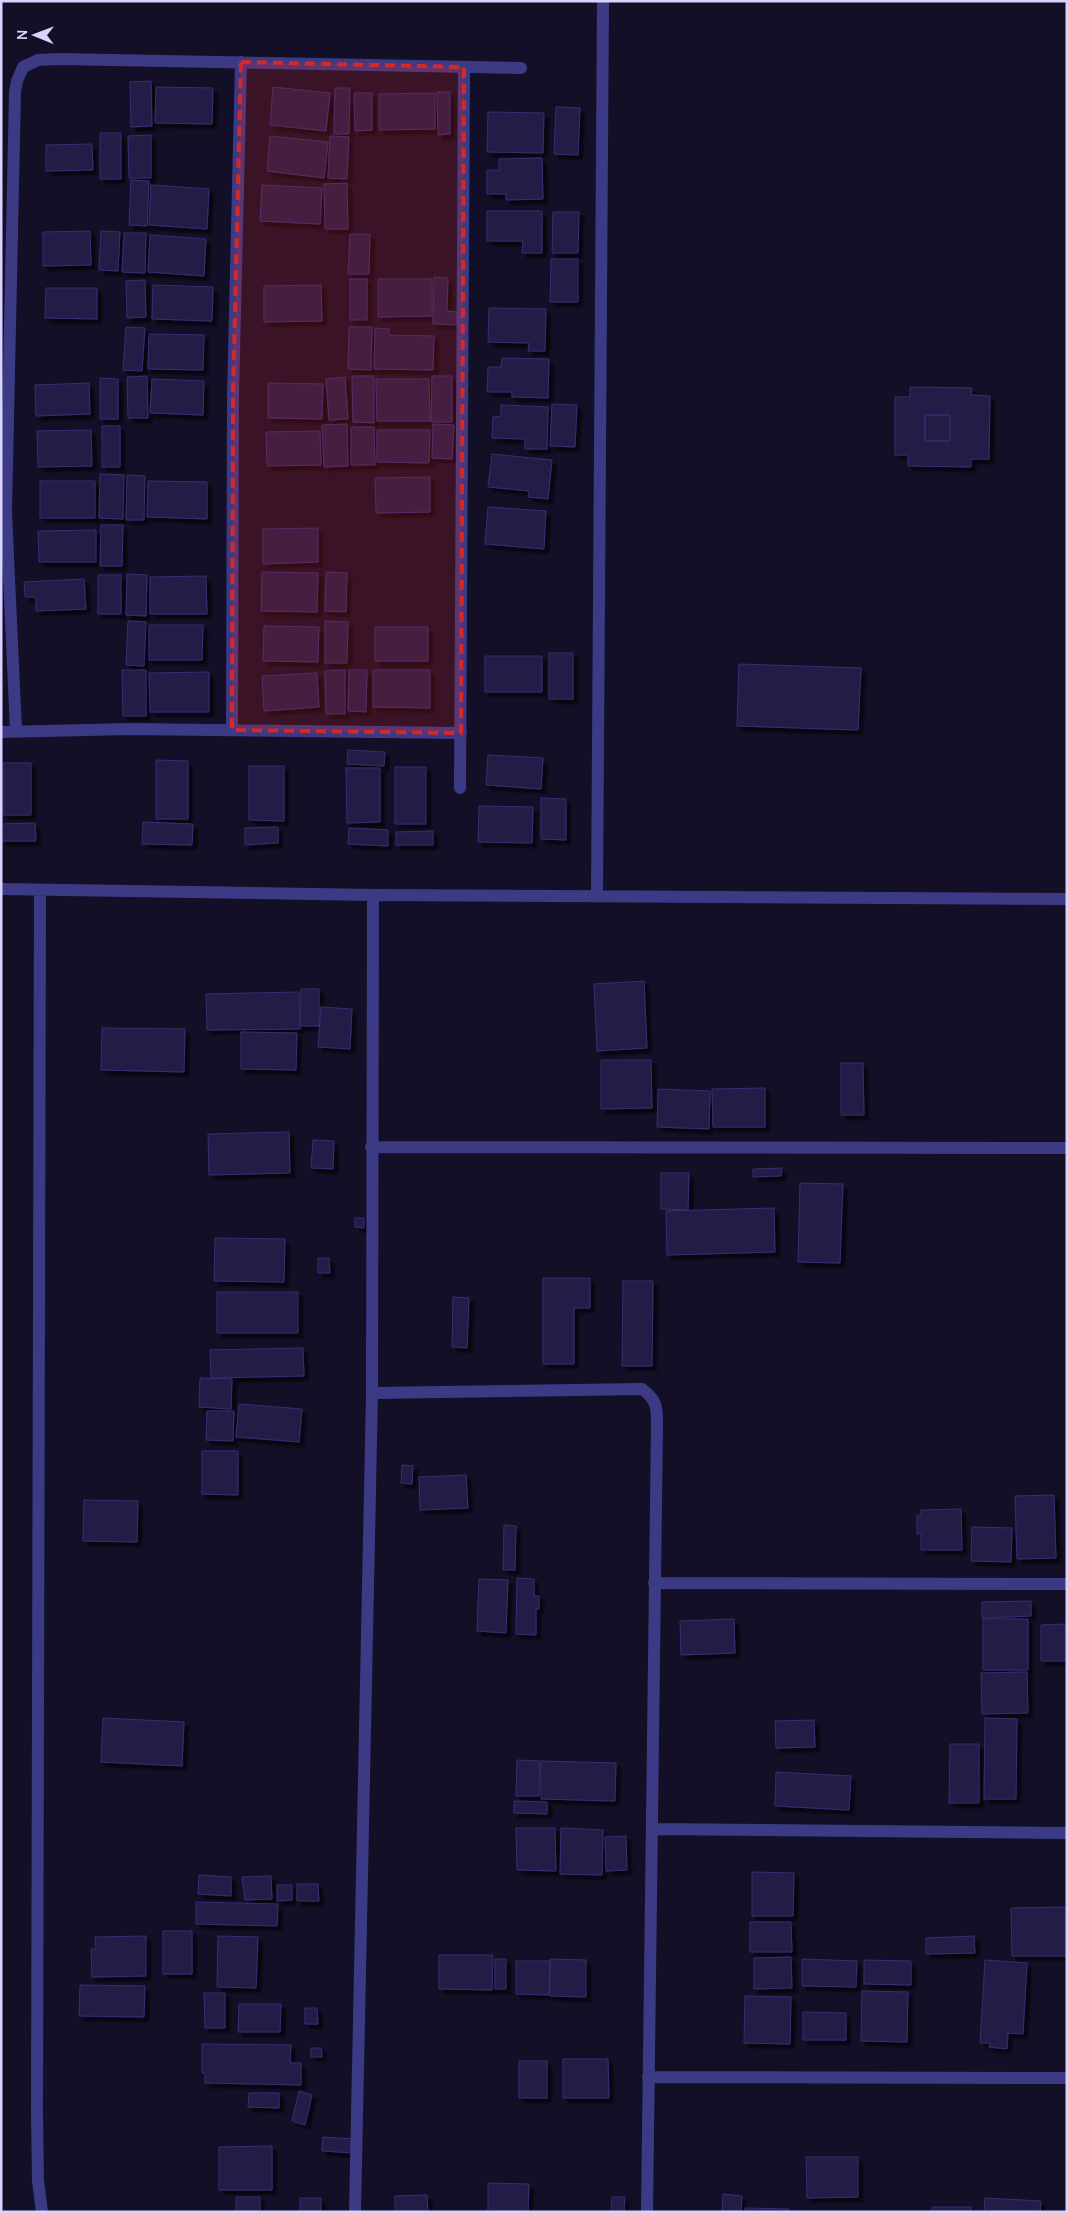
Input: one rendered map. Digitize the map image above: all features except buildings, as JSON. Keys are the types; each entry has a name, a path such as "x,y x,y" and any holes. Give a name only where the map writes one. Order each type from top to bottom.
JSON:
{"street":[{"path":"597,895 603,1"},
{"path":"16,731 4,512 14,92 23,67 38,60 52,60 521,68"},
{"path":"232,730 233,395 241,62"},
{"path":"460,788 464,67"},
{"path":"1,732 232,730 461,733"},
{"path":"1,889 373,895 1067,899"},
{"path":"40,890 36,2112 38,2181 42,2212"},
{"path":"355,2212 372,1393 373,895"},
{"path":"372,1147 1067,1148"},
{"path":"372,1393 642,1389 653,1398 657,1412 647,2212"},
{"path":"654,1584 1067,1584"},
{"path":"652,1829 1067,1833"},
{"path":"648,2077 1067,2078"}],"highlighted area":[{"path":"241,62 464,67 461,733 232,730 233,395"}]}
